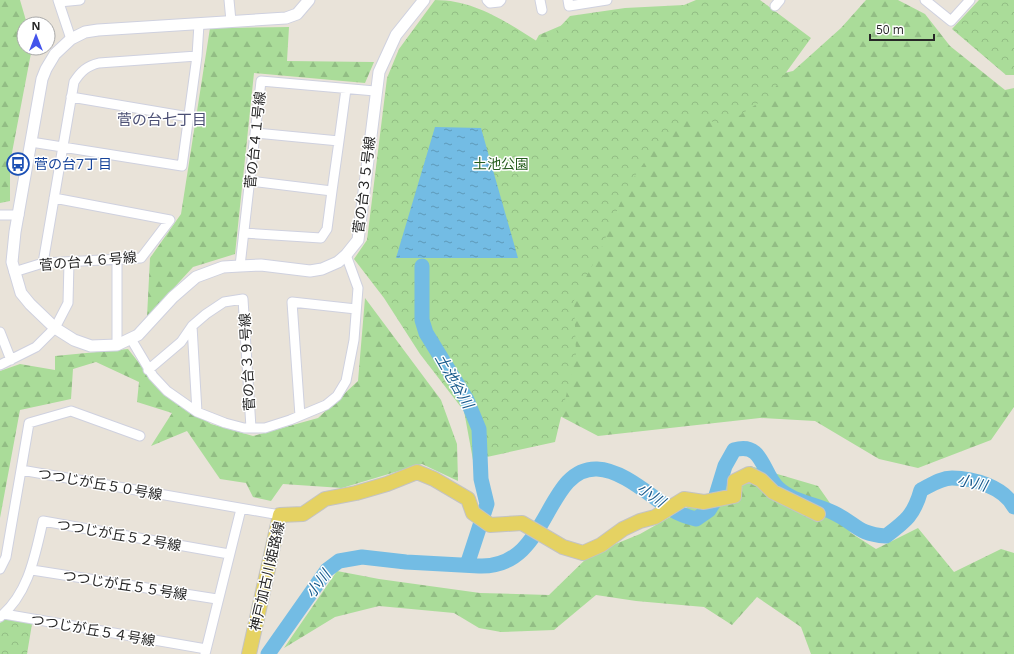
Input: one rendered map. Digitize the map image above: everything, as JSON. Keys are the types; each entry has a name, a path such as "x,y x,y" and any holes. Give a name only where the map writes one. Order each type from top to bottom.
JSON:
{"main road":[{"name":"神戸加古川姫路線","path":"249,654 280,515 303,514 325,498 364,491 417,472 434,478 468,499 473,513 490,525 522,523 563,547 583,553 601,545 623,529 640,521 655,517 684,499 715,500 734,496 735,481 749,474 761,480 773,492 818,514"}],"street":[{"path":"71,39 58,1 80,0"},
{"path":"229,0 231,21"},
{"name":"菅の台３５号線","path":"309,0 297,14 286,18 85,32 71,39 55,54 42,79 12,249 14,272 21,293 30,304 55,328 74,340 91,346 117,345 138,335 173,297 196,277 223,267 240,266 261,265 310,271 322,269 338,262 346,255 358,240 375,91 380,67 396,35 424,0"},
{"path":"487,0 490,3 499,2 501,0"},
{"path":"540,0 542,10"},
{"path":"568,0 570,6 606,0"},
{"path":"925,0 951,21 970,0"},
{"path":"31,142 182,166 197,56 199,24"},
{"path":"43,263 71,97 74,82 80,72 89,66 99,63 197,56"},
{"name":"菅の台４１号線","path":"240,266 261,81 375,91"},
{"path":"244,233 321,238 327,229 346,89"},
{"path":"71,97 189,117"},
{"path":"256,133 339,141"},
{"path":"250,181 332,191"},
{"name":"菅の台４６号線","path":"14,272 43,263 141,258 170,220 54,198"},
{"path":"0,215 18,216"},
{"path":"131,339 148,370 167,391 198,412 225,423 251,428 264,428 300,416 326,405 337,396 346,381 354,340 358,288 346,255"},
{"path":"117,259 117,345"},
{"path":"0,364 36,347 55,328 68,303 69,262"},
{"name":"菅の台３９号線","path":"148,370 181,342 192,326 206,314 224,302 243,299 251,428"},
{"path":"300,416 292,302 356,309"},
{"path":"192,326 198,412"},
{"path":"0,332 11,360"},
{"path":"21,470 29,423 71,411 140,436"},
{"name":"つつじが丘５０号線","path":"0,568 6,557 21,470 280,515"},
{"path":"205,652 217,599 241,509"},
{"name":"つつじが丘５２号線","path":"2,615 17,596 32,570 43,521 229,554"},
{"name":"つつじが丘５５号線","path":"32,570 217,599"},
{"name":"つつじが丘５４号線","path":"2,615 205,652"}],"green space":[{"path":"0,0 20,0 25,16 16,16 16,56 30,56 10,163 10,201 0,203"},
{"name":"土池公園","path":"435,0 465,4 479,9 505,22 543,45 570,16 625,8 684,5 696,0 760,0 811,38 769,96 725,125 687,115 657,144 626,189 600,251 574,300 576,354 555,442 473,460 464,411 420,354 384,298 354,259 367,240 387,78 399,49"},
{"path":"866,0 898,0 925,14 950,46 1005,90 1014,88 1014,407 991,440 918,468 879,459 815,421 760,418 598,436 556,414 502,103 539,35 586,15 758,79 793,71 841,28"},
{"path":"979,0 1014,0 1014,75 1006,75 952,29"},
{"path":"289,27 287,61 374,62 365,83 254,73 235,254 193,267 147,317 150,258 181,214 210,28"},
{"path":"365,298 441,400 457,444 458,481 422,464 342,488 283,484 271,501 253,497 246,483 220,479 187,431 151,446 172,413 137,402 139,382 96,362 73,369 71,399 20,410 0,518 0,371 20,364 55,370 55,356 128,349 162,392 211,424 253,436 318,418 358,381"},
{"path":"750,466 818,486 851,533 876,549 918,528 954,572 1001,549 1014,553 1014,654 811,654 801,627 757,597 732,625 704,607 636,601 596,595 554,630 501,632 479,628 454,613 379,606 335,617 284,648 337,571 379,579 480,593 549,595 591,554 640,534 709,495"},
{"path":"6,618 32,624 27,654 0,654 0,623"}],"water":[{"path":"435,127 481,128 518,258 396,258"}],"waterway":[{"name":"土池谷川","path":"422,266 422,320 426,333 467,400 479,429 481,479 487,504 467,565"},
{"name":"小川","path":"268,654 327,570 339,561 362,557 406,562 479,566 502,563 520,552 534,536 566,484 580,473 597,469 607,470 617,474 636,484 674,511 696,519 709,510 714,502 725,466 734,450 744,448 751,450 756,454 773,482 784,493 798,500 834,513 863,531 876,535 886,536 899,526 912,512 921,490 936,482 948,478 960,478 987,485 1003,494 1014,507"}],"place":[{"name":"菅の台7丁目","path":"18,164"}],"district":[{"name":"菅の台七丁目","path":"162,120"}]}
